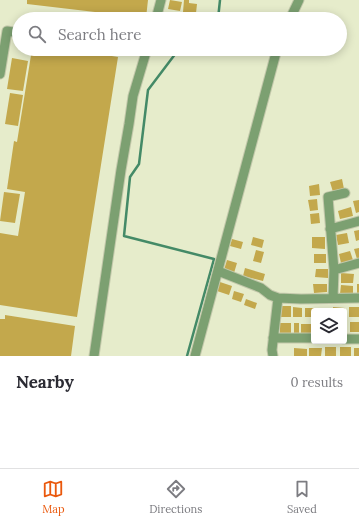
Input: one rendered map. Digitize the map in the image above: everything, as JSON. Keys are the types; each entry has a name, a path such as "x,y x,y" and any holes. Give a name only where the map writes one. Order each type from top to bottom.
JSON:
{"street":[{"path":"158,12 161,0"},
{"path":"293,12 299,0"},
{"path":"0,74 7,31 12,32"},
{"path":"94,356 133,96 145,56"},
{"path":"195,356 275,56"},
{"path":"333,298 334,270 328,197 344,193"},
{"path":"330,229 359,221"},
{"path":"334,270 359,263"},
{"path":"218,271 261,288 270,295 278,298 359,298"},
{"path":"273,356 273,338 278,298"},
{"path":"273,338 311,338"},
{"path":"347,338 359,339"}],"building":[{"path":"27,0 148,0 147,12 95,12 27,4"},
{"path":"170,0 182,2 180,11 168,9"},
{"path":"184,0 189,0 189,3 197,4 196,12 183,12"},
{"path":"31,56 118,57 77,317 0,305 0,233 18,236 25,192 7,189 14,141 17,142"},
{"path":"12,58 28,61 23,91 7,89"},
{"path":"10,93 23,95 18,126 5,124"},
{"path":"342,179 344,189 333,192 330,182"},
{"path":"319,184 320,195 310,196 309,186"},
{"path":"4,192 20,194 15,223 0,221"},
{"path":"317,199 318,210 310,211 308,200"},
{"path":"359,200 359,212 356,213 353,201"},
{"path":"351,207 353,216 340,219 338,211"},
{"path":"319,213 320,223 311,224 310,214"},
{"path":"359,230 359,240 356,241 354,231"},
{"path":"347,233 349,243 338,245 336,235"},
{"path":"253,237 264,240 262,248 251,245"},
{"path":"312,237 325,237 325,249 312,248"},
{"path":"232,239 243,242 241,249 230,246"},
{"path":"359,248 359,259 357,259 354,249"},
{"path":"256,250 264,252 261,263 253,261"},
{"path":"350,251 353,260 341,263 339,254"},
{"path":"314,254 326,254 326,263 314,263"},
{"path":"227,260 237,263 234,273 224,270"},
{"path":"245,268 265,274 263,281 243,276"},
{"path":"316,269 328,269 328,278 315,277"},
{"path":"341,273 354,274 353,283 341,283"},
{"path":"220,282 232,286 229,295 217,291"},
{"path":"313,284 327,284 327,292 314,293"},
{"path":"357,284 359,284 359,293 357,293"},
{"path":"341,285 353,286 353,294 340,294"},
{"path":"234,291 244,294 241,302 232,299"},
{"path":"246,299 257,303 255,309 244,305"},
{"path":"281,306 291,306 291,317 280,317"},
{"path":"293,307 302,308 302,317 293,317"},
{"path":"349,307 359,307 359,317 349,317"},
{"path":"305,308 311,308 311,317 305,317"},
{"path":"5,315 75,326 71,356 0,356 0,319 5,319"},
{"path":"350,322 359,322 359,332 350,332"},
{"path":"280,323 291,323 291,334 280,333"},
{"path":"294,323 299,323 299,333 294,333"},
{"path":"301,324 311,324 311,334 301,334"},
{"path":"325,347 336,347 336,356 325,356"},
{"path":"340,347 351,347 351,356 340,356"},
{"path":"294,348 307,349 307,356 294,356"},
{"path":"309,348 322,348 321,356 309,356"},
{"path":"354,348 359,348 359,356 354,356"}],"waterway":[{"path":"219,12 220,0"},
{"path":"174,56 148,90 139,164 130,177 124,236 214,259 187,356"}]}
